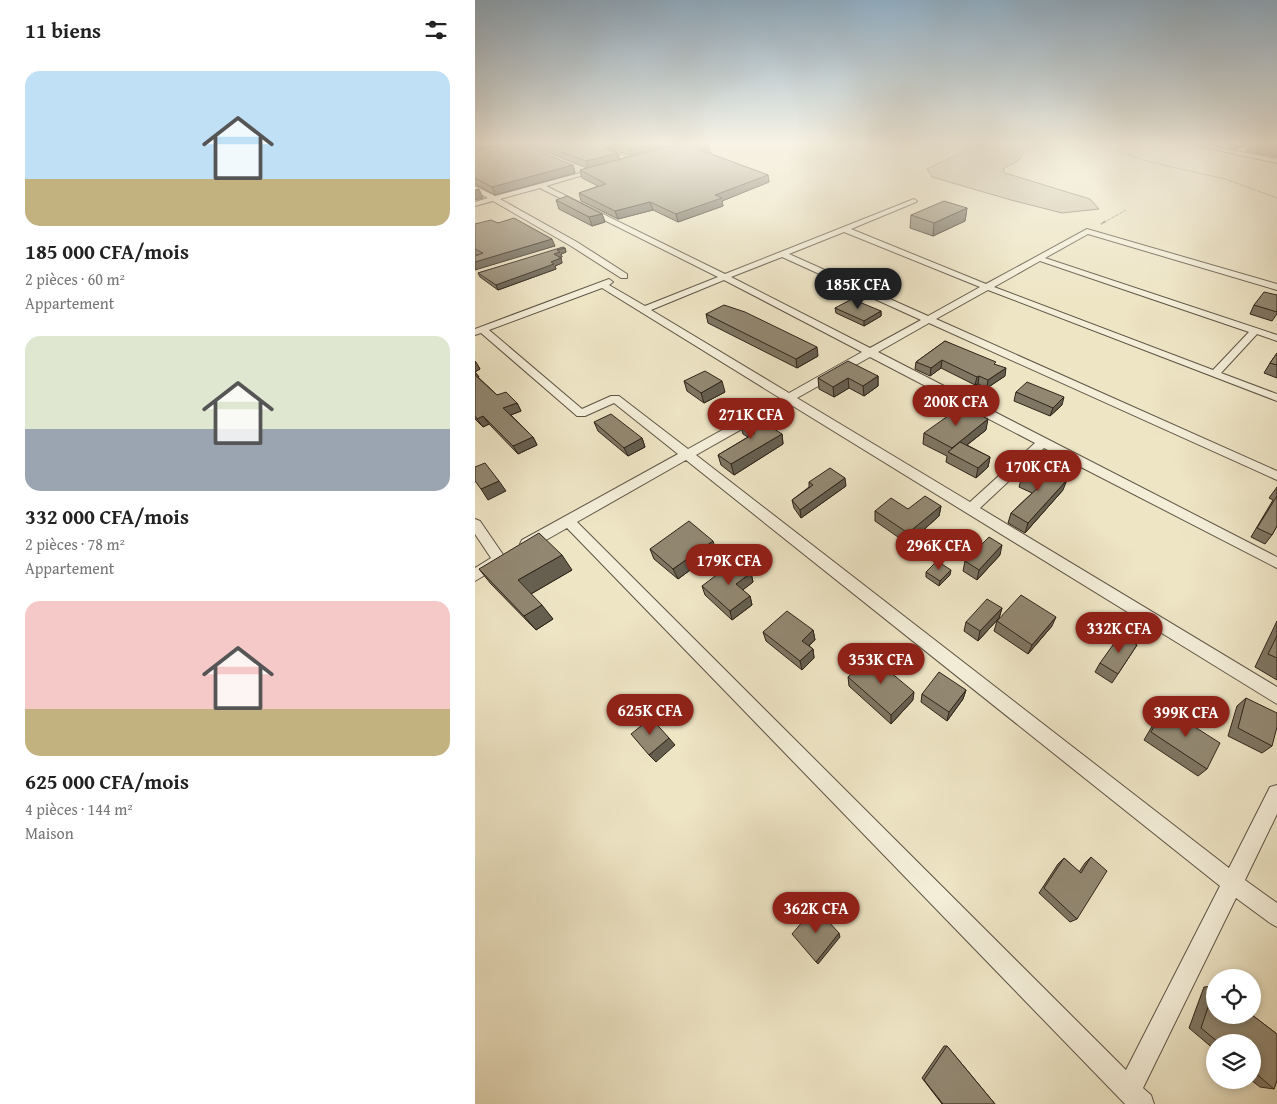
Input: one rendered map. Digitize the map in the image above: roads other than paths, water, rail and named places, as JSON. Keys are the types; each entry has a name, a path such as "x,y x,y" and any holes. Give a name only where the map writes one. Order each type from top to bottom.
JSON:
{"street":[{"path":"488,196 574,244 624,276 479,331 581,414 615,398 1232,883 1277,916"},
{"path":"475,204 507,196"},
{"path":"560,196 724,277 1277,563"},
{"path":"643,310 914,200"},
{"path":"844,229 987,287 1277,398"},
{"path":"475,575 508,554 1087,232 1277,287"},
{"path":"565,247 574,244"},
{"path":"782,254 1277,476"},
{"path":"1039,258 1277,338"},
{"path":"601,284 1277,696"},
{"path":"1215,374 1255,330"},
{"path":"971,510 1043,442"},
{"path":"568,521 1135,1097 1232,883 1277,794"},
{"path":"475,524 508,554"}]}
